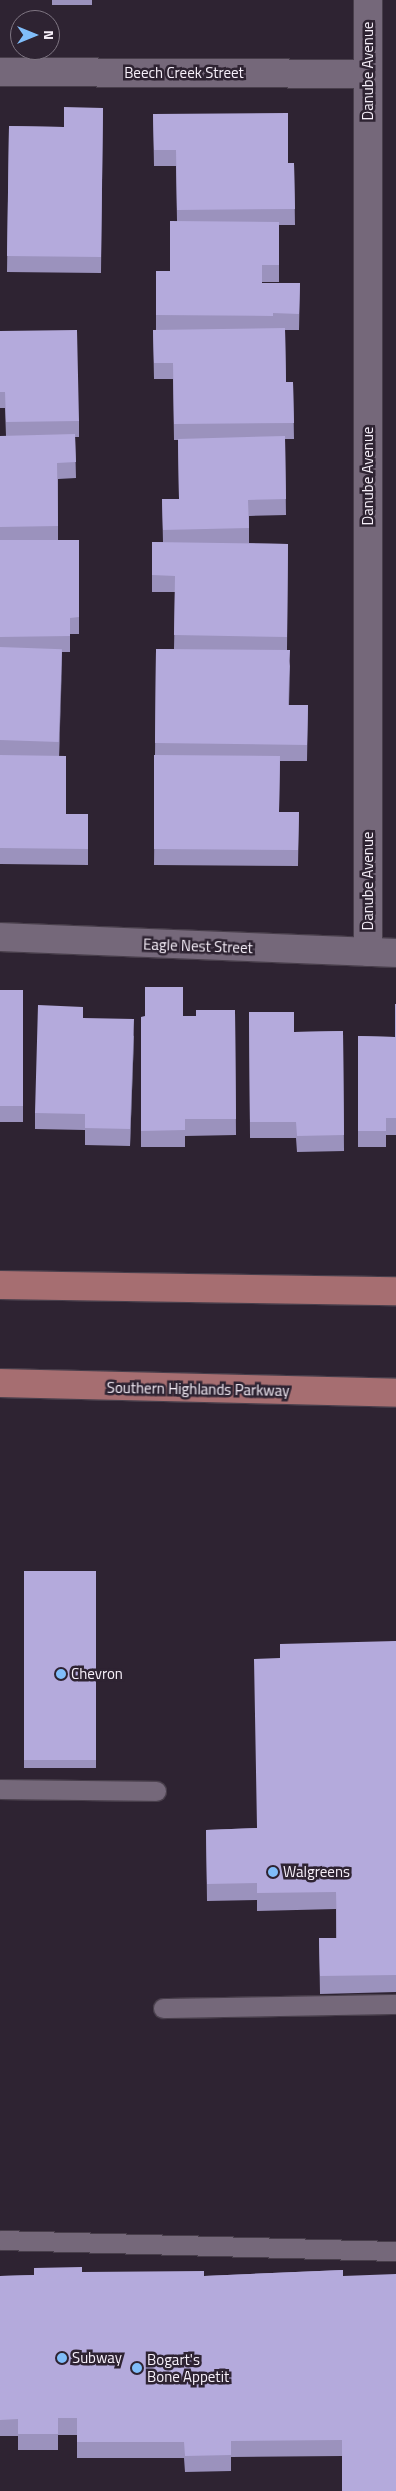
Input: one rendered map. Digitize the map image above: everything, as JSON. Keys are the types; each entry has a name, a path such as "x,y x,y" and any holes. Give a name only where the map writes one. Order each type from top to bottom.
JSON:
{"main road":[{"path":"0,1285 396,1291"},
{"name":"Southern Highlands Parkway","path":"0,1383 396,1393"}],"street":[{"name":"Danube Avenue","path":"368,0 368,952"},
{"name":"Beech Creek Street","path":"0,72 367,74"},
{"name":"Eagle Nest Street","path":"0,938 396,953"}],"lane":[{"path":"0,1789 156,1791"},
{"path":"163,2008 396,2004"},
{"path":"0,2240 396,2251"}],"building":[{"path":"64,107 103,108 101,257 7,256 9,126 64,127"},
{"path":"288,113 288,163 294,163 295,209 177,210 176,150 154,150 153,114"},
{"path":"170,221 279,222 279,265 262,265 262,283 300,283 299,314 273,313 273,316 156,315 156,271 170,271"},
{"path":"285,328 286,382 293,382 294,423 174,424 173,363 154,363 153,330"},
{"path":"77,330 79,421 6,422 5,392 0,392 0,331"},
{"path":"75,434 76,462 57,463 58,526 0,527 0,436"},
{"path":"285,436 286,499 248,500 249,528 163,530 162,499 179,499 178,439"},
{"path":"0,540 79,540 79,617 70,618 70,636 0,637"},
{"path":"152,542 288,544 287,637 174,635 175,576 152,575"},
{"path":"0,647 62,649 59,742 0,740"},
{"path":"156,649 290,650 288,705 308,705 307,745 155,743"},
{"path":"0,755 66,756 66,814 88,814 88,849 0,848"},
{"path":"154,755 280,756 279,812 299,812 298,850 154,849"},
{"path":"145,987 183,987 183,1016 196,1016 196,1010 235,1010 236,1119 185,1119 185,1130 141,1131 141,1017 145,1016"},
{"path":"0,990 23,990 23,1106 0,1106"},
{"path":"395,1004 396,1118 386,1118 386,1131 358,1131 358,1036 395,1037"},
{"path":"38,1005 83,1007 83,1018 134,1019 130,1129 85,1128 85,1114 35,1113"},
{"path":"249,1012 294,1012 294,1032 343,1031 344,1135 297,1136 296,1122 250,1122"},
{"name":"Chevron","path":"24,1571 96,1571 96,1760 24,1760"},
{"path":"396,1641 396,1975 320,1976 319,1938 337,1938 336,1892 257,1893 257,1883 207,1884 206,1830 257,1828 254,1659 280,1658 280,1644"},
{"path":"82,2267 82,2272 204,2271 204,2276 343,2270 343,2276 396,2274 396,2491 342,2491 342,2440 231,2441 231,2455 185,2456 184,2442 77,2442 77,2418 58,2418 58,2434 18,2434 18,2419 0,2420 0,2276 34,2275 34,2268"}],"place":[{"name":"Chevron","path":"61,1674"},
{"name":"Walgreens","path":"273,1872"},
{"name":"Subway","path":"62,2358"},
{"name":"Bogart's Bone Appetit","path":"137,2368"}]}
